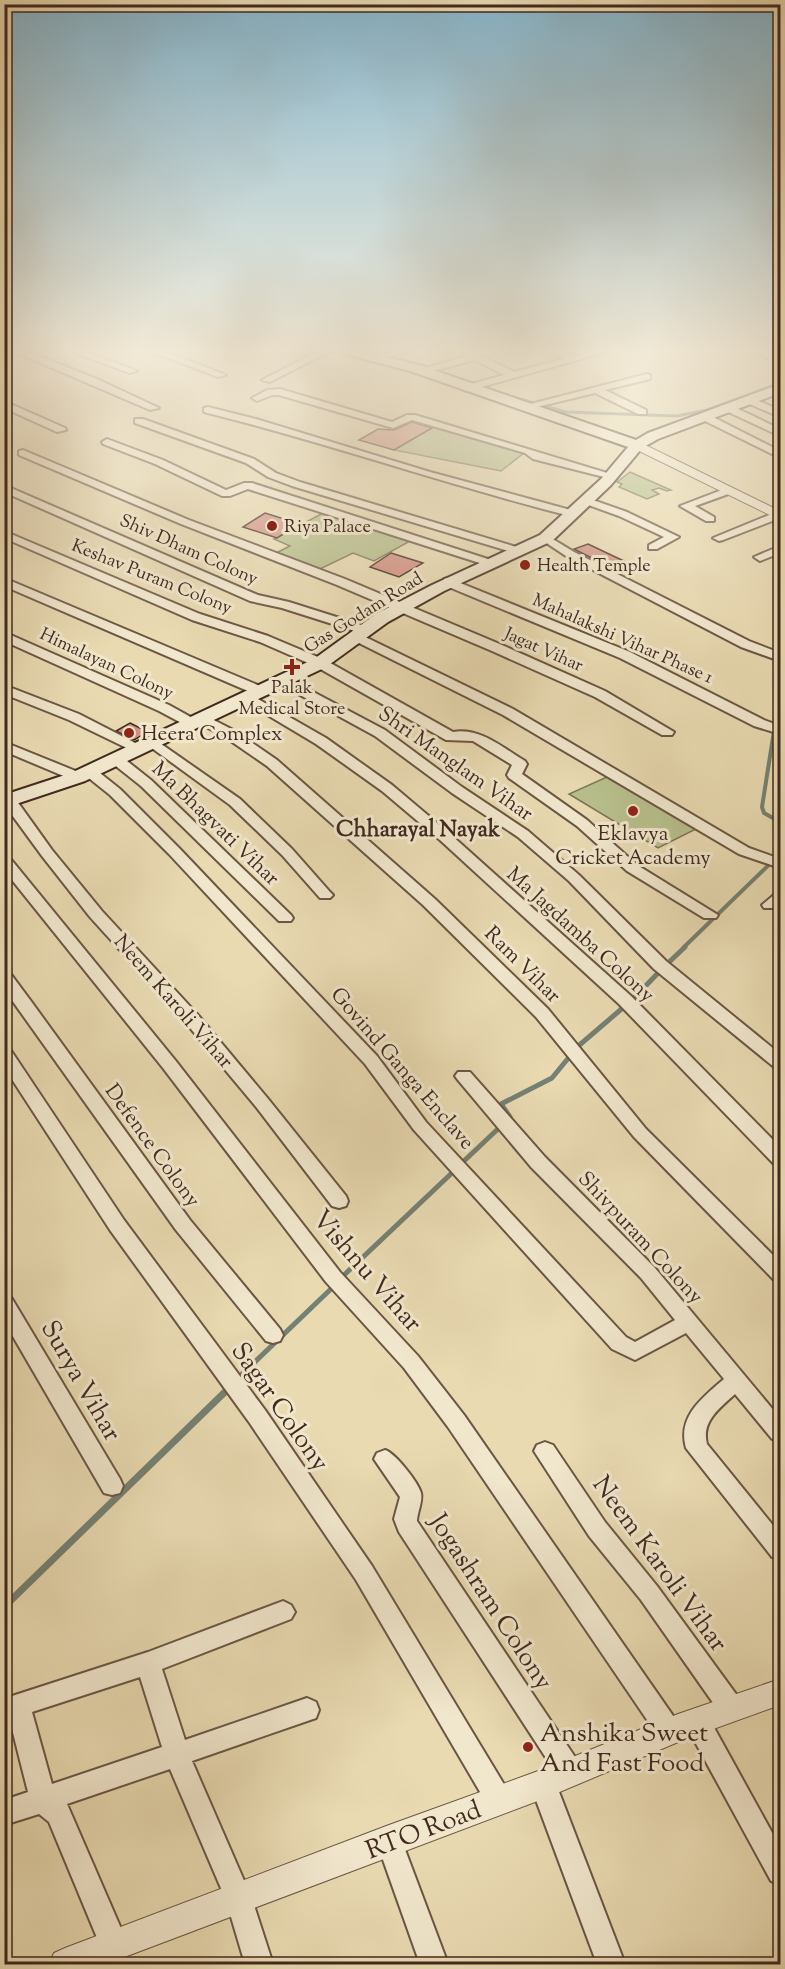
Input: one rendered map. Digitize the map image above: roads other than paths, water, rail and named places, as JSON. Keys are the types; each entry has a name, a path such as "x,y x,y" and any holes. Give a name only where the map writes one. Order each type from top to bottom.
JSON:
{"main road":[{"path":"628,442 636,445 644,442"},
{"name":"Gas Godam Road","path":"7,801 84,775 285,681 320,663 401,608 448,582 546,538 612,476 636,445"}],"street":[{"path":"106,442 159,462 226,494 248,485 490,563"},
{"path":"197,442 250,461 272,475 296,484 519,551"},
{"path":"321,442 426,474 574,514"},
{"path":"497,442 529,451 537,457 612,476"},
{"path":"754,442 780,455"},
{"path":"636,445 779,516"},
{"name":"Jagat Vihar","path":"23,453 185,522 341,582 600,694 667,732"},
{"name":"Shiv Dham Colony","path":"4,488 254,598 285,605 360,634 508,712 744,851 777,862"},
{"path":"710,519 686,506 727,491"},
{"path":"587,501 623,514 673,537 653,547"},
{"path":"719,538 779,516"},
{"name":"Keshav Puram Colony","path":"4,534 196,617 264,639 320,663 451,737 461,733 471,735 520,764 514,775 582,823 632,868 710,915"},
{"path":"546,538 570,554 745,644 780,657"},
{"path":"760,556 780,549"},
{"name":"Ma Jagdamba Colony","path":"4,581 255,695 387,788 624,1000 780,1158"},
{"name":"Mahalakshi Vihar Phase 1","path":"448,582 625,655 759,723 780,730"},
{"name":"Himalayan Colony","path":"4,636 199,722"},
{"name":"Shri Manglam Vihar","path":"285,681 380,733 456,790 523,834 574,878 660,965 780,1063"},
{"path":"4,689 147,746 235,802 287,852 325,895"},
{"name":"Ram Vihar","path":"199,722 230,734 272,763 429,902 542,1013 640,1133 780,1274"},
{"path":"4,746 84,775"},
{"name":"Ma Bhagvati Vihar","path":"117,760 146,783 285,918"},
{"name":"Govind Ganga Enclave","path":"84,775 115,792 280,962 371,1060 420,1126 619,1343 636,1352 688,1322"},
{"name":"Neem Karoli Vihar","path":"7,801 96,914 192,1019 263,1104 339,1201"},
{"name":"Vishnu Vihar","path":"4,860 169,1064 333,1277 418,1371 683,1726 780,1872"},
{"name":"Defence Colony","path":"4,977 64,1056 90,1097 184,1227 273,1335"},
{"name":"Sagar Colony","path":"4,1053 117,1225 257,1416 364,1573 499,1800"},
{"name":"Shivpuram Colony","path":"464,1076 538,1162 648,1272 780,1433"},
{"name":"Surya Vihar","path":"4,1302 112,1486"},
{"path":"737,1380 698,1419 694,1437 697,1448 780,1550"},
{"name":"Neem Karoli Vihar","path":"544,1451 597,1529 649,1593 732,1709"},
{"name":"Jogashram Colony","path":"385,1459 411,1495 405,1519 407,1525 570,1772"},
{"path":"115,1947 58,1813 44,1800 18,1705 148,1664 283,1612"},
{"path":"148,1664 177,1755 240,1899 259,1965"},
{"name":"RTO Road","path":"68,1964 389,1840 543,1784 683,1726 780,1692"},
{"path":"4,1813 307,1710"},
{"path":"543,1784 611,1965"},
{"path":"389,1840 434,1965"}],"waterway":[{"path":"774,731 762,807 764,813 780,822"},
{"path":"683,948 780,854"},
{"path":"666,965 685,947"},
{"path":"633,999 660,971"},
{"path":"576,1048 625,1006"},
{"path":"510,1117 501,1104 552,1078 570,1056"},
{"path":"464,1161 501,1126"},
{"path":"343,1276 454,1171"},
{"path":"238,1378 333,1287"},
{"path":"4,1607 228,1389 226,1391"}],"place":[{"name":"Riya Palace","path":"272,526"},
{"name":"Health Temple","path":"525,565"},
{"name":"Palak Medical Store","path":"292,667"},
{"name":"Heera Complex","path":"129,733"},
{"name":"Eklavya Cricket Academy","path":"633,811"},
{"name":"Anshika Sweet And Fast Food","path":"528,1747"}],"district":[{"name":"Chharayal Nayak","path":"418,828"}]}
